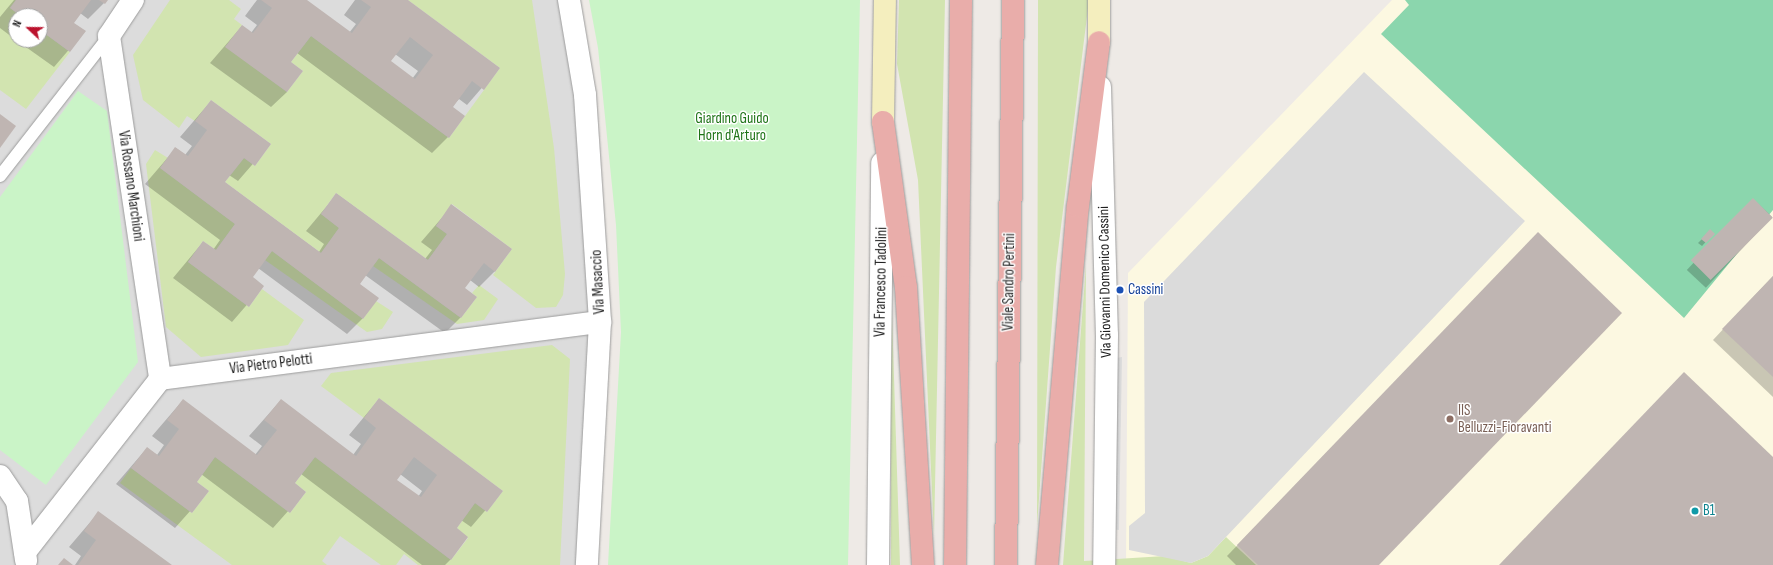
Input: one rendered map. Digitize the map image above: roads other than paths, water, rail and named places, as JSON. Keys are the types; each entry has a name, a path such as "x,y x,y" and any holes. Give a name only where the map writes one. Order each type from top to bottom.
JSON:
{"highway":[{"path":"955,565 961,0"},
{"name":"Viale Sandro Pertini","path":"1006,565 1013,0"},
{"path":"1047,565 1078,206 1098,42"},
{"path":"883,122 906,287 923,565"}],"main road":[{"name":"Via Francesco Tadolini","path":"883,122 885,0"},
{"name":"Via Giovanni Domenico Cassini","path":"1098,42 1099,0"}],"street":[{"path":"109,36 133,0"},
{"name":"Via Masaccio","path":"569,0 585,95 600,322 587,565"},
{"name":"Via Rossano Marchioni","path":"109,36 160,379"},
{"name":"Via Giovanni Domenico Cassini","path":"1098,42 1107,335 1104,565"},
{"name":"Via Francesco Tadolini","path":"878,565 883,122"},
{"name":"Via Pietro Pelotti","path":"160,379 600,322"},
{"path":"25,558 160,379"},
{"path":"0,476 17,501 25,558"}],"lane":[{"path":"0,176 109,36"}],"place":[{"name":"Cassini","path":"1120,290"},
{"name":"IIS Belluzzi-Fioravanti","path":"1450,419"},
{"name":"B1","path":"1695,511"}],"park label":[{"name":"Giardino Guido Horn d'Arturo","path":"732,126"}]}
